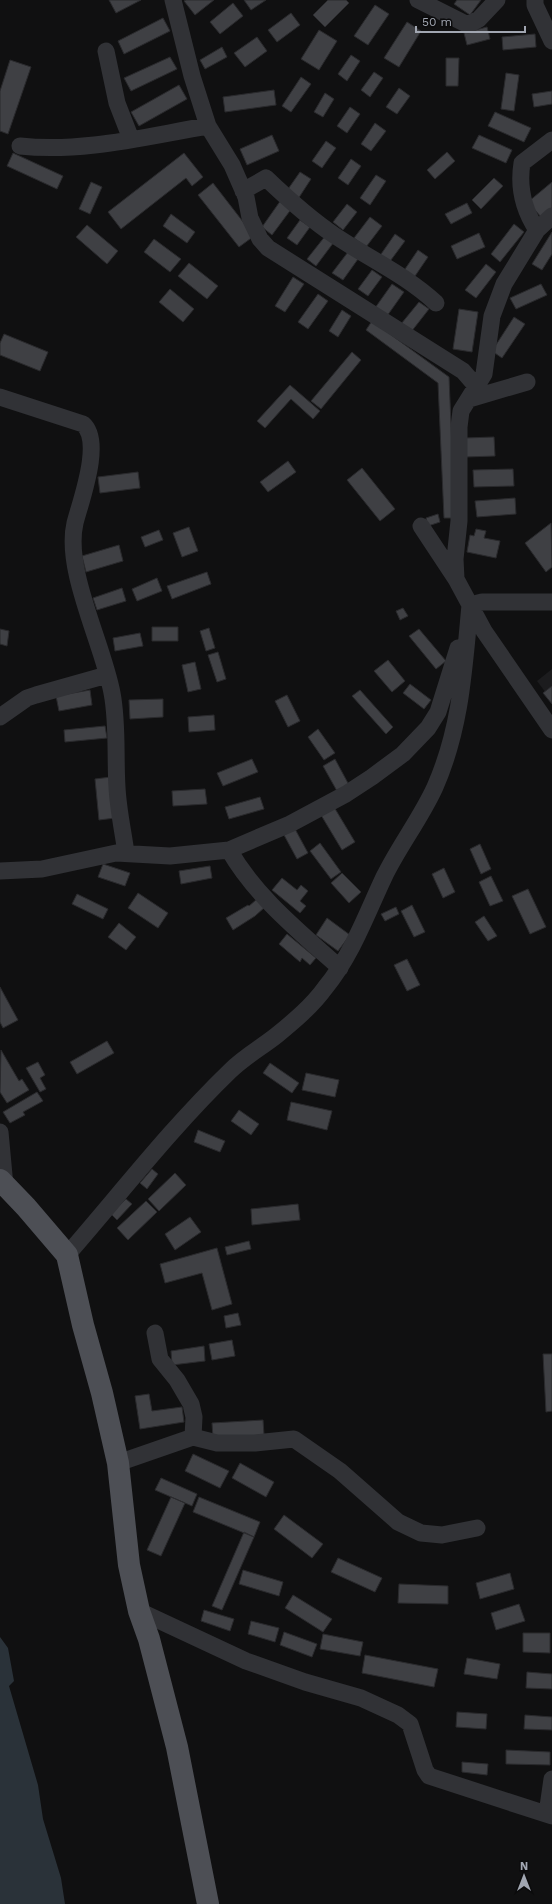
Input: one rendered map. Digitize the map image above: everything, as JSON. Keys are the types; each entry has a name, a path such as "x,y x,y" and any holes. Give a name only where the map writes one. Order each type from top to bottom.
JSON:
{"main road":[{"path":"3,1183 67,1255 83,1325 102,1392 118,1463 129,1565 139,1611 149,1639 177,1747 208,1904"}],"street":[{"path":"173,0 192,76 208,126 232,165 243,191 250,218 260,239 268,248 463,371 473,392"},
{"path":"418,0 468,24 479,20 497,0"},
{"path":"533,2 552,41"},
{"path":"106,51 117,103 131,139"},
{"path":"20,146 42,149 80,146 208,126"},
{"path":"537,230 528,216 522,199 520,174 522,163 552,140"},
{"path":"243,191 266,178 294,205 334,235 419,287 436,303"},
{"path":"456,579 455,559 459,520 459,428 461,411 484,374 492,316 504,284 537,230 552,216"},
{"path":"473,392 527,382"},
{"path":"0,397 82,424 88,428 92,450 89,470 74,528 75,566 112,693 117,789 126,853"},
{"path":"421,526 456,579 488,637 552,730"},
{"path":"470,605 482,602 552,602"},
{"path":"0,871 42,869 100,856 126,853 144,856 170,856 229,850 290,824 346,794 390,764 413,744 428,728 438,712 470,605"},
{"path":"67,1255 148,1159 218,1082 231,1069 277,1035 314,1002 340,968 353,946 385,874 434,788 453,740 462,685 470,605"},
{"path":"0,717 27,698 107,675"},
{"path":"229,850 239,868 283,917 340,968"},
{"path":"0,1132 3,1183"},
{"path":"155,1333 160,1359 177,1380 191,1404 194,1417 193,1437"},
{"path":"118,1463 193,1437 217,1443 255,1443 294,1439 340,1471 398,1522 420,1533 442,1535 477,1528"},
{"path":"139,1611 246,1661 305,1682 361,1698 385,1708 410,1724 425,1770 429,1776 550,1815 552,1779"}],"shaded area":[{"path":"552,669 552,701 537,681"},
{"path":"0,1637 8,1648 14,1681 9,1686 38,1785 43,1819 61,1878 65,1904 0,1904"}],"building":[{"path":"109,0 141,0 116,13"},
{"path":"214,0 195,15 184,1"},
{"path":"244,0 266,0 251,10"},
{"path":"328,0 346,0 349,3 325,27 313,15"},
{"path":"457,0 481,0 470,15 454,4"},
{"path":"233,3 243,16 220,34 210,22"},
{"path":"375,5 389,14 368,45 354,36"},
{"path":"291,13 300,25 277,42 268,30"},
{"path":"163,18 170,31 124,54 118,41"},
{"path":"407,22 421,31 399,67 384,58"},
{"path":"487,27 490,39 467,45 464,33"},
{"path":"319,30 337,41 319,70 301,59"},
{"path":"535,34 536,47 503,50 502,37"},
{"path":"257,37 267,51 245,67 234,53"},
{"path":"222,47 227,57 205,69 200,60"},
{"path":"351,55 360,61 347,81 338,74"},
{"path":"170,57 177,69 131,91 124,78"},
{"path":"446,58 459,58 458,86 446,86"},
{"path":"10,60 31,67 8,134 0,131 0,91"},
{"path":"374,72 383,78 370,97 361,90"},
{"path":"506,73 519,75 514,111 501,109"},
{"path":"301,77 311,84 291,112 282,106"},
{"path":"179,85 187,99 139,126 131,112"},
{"path":"399,88 410,96 397,114 386,107"},
{"path":"274,90 276,105 225,112 223,97"},
{"path":"552,91 552,104 534,107 532,94"},
{"path":"325,93 334,99 323,117 314,112"},
{"path":"350,107 360,114 347,133 337,126"},
{"path":"495,112 531,128 524,142 488,126"},
{"path":"375,123 386,131 371,151 361,144"},
{"path":"272,135 279,151 247,165 240,149"},
{"path":"479,135 512,150 506,163 472,148"},
{"path":"326,141 336,148 322,168 312,161"},
{"path":"447,152 455,161 435,179 427,170"},
{"path":"13,153 63,176 57,189 7,166"},
{"path":"184,153 203,177 192,186 186,178 121,229 108,212"},
{"path":"351,159 361,166 348,185 338,178"},
{"path":"300,172 311,179 298,199 286,192"},
{"path":"376,175 386,181 370,205 360,198"},
{"path":"494,178 503,186 481,209 472,200"},
{"path":"91,182 102,187 90,214 79,209"},
{"path":"552,182 552,208 541,217 528,202"},
{"path":"213,183 254,236 239,247 198,195"},
{"path":"281,200 292,208 272,235 262,227"},
{"path":"467,203 472,213 451,224 445,214"},
{"path":"347,204 357,212 343,230 333,222"},
{"path":"171,214 195,232 187,243 163,226"},
{"path":"370,217 382,226 366,247 354,238"},
{"path":"300,220 310,227 297,245 287,238"},
{"path":"514,224 524,232 500,262 491,254"},
{"path":"87,225 118,251 107,264 76,237"},
{"path":"552,232 552,254 542,270 532,264"},
{"path":"479,233 485,247 457,259 451,246"},
{"path":"395,234 405,241 388,264 379,257"},
{"path":"326,235 334,242 316,266 307,259"},
{"path":"154,239 181,259 170,272 144,252"},
{"path":"418,250 428,257 413,279 403,272"},
{"path":"348,252 358,259 343,280 332,273"},
{"path":"189,263 218,286 207,299 178,276"},
{"path":"486,264 496,272 476,298 465,290"},
{"path":"372,270 382,277 368,296 358,289"},
{"path":"293,277 304,284 285,312 275,306"},
{"path":"392,284 404,292 387,316 375,308"},
{"path":"541,284 547,295 516,309 510,298"},
{"path":"170,289 194,309 183,322 159,302"},
{"path":"318,294 328,301 308,329 298,322"},
{"path":"419,302 429,309 411,332 401,324"},
{"path":"459,309 478,312 472,352 453,349"},
{"path":"342,310 351,316 338,337 329,331"},
{"path":"514,317 525,324 502,358 492,351"},
{"path":"372,321 449,377 455,518 444,518 438,383 366,330"},
{"path":"4,334 48,352 40,371 0,355 0,343"},
{"path":"352,352 361,360 321,409 311,401"},
{"path":"290,385 320,411 313,419 291,399 265,428 257,421"},
{"path":"494,437 495,456 465,457 465,438"},
{"path":"288,461 296,472 268,492 260,482"},
{"path":"362,468 395,509 380,521 347,480"},
{"path":"513,469 514,486 474,487 473,470"},
{"path":"138,472 140,488 100,493 98,477"},
{"path":"515,498 516,514 477,517 475,501"},
{"path":"438,514 440,522 428,526 426,518"},
{"path":"551,523 552,567 546,572 525,543"},
{"path":"189,527 198,551 182,557 173,533"},
{"path":"476,529 486,531 484,538 500,541 496,558 467,552 470,535 474,536"},
{"path":"159,530 163,540 145,547 141,537"},
{"path":"119,545 123,561 86,572 82,556"},
{"path":"207,572 211,584 172,599 167,586"},
{"path":"157,578 162,591 137,601 132,589"},
{"path":"122,588 126,601 97,610 93,598"},
{"path":"403,608 408,616 400,620 396,611"},
{"path":"152,627 178,627 178,641 152,641"},
{"path":"209,628 215,648 206,651 200,631"},
{"path":"0,629 9,631 7,646 0,644"},
{"path":"419,629 446,661 436,669 409,636"},
{"path":"140,633 143,646 115,651 113,638"},
{"path":"218,652 226,679 217,682 208,655"},
{"path":"388,660 405,681 392,692 374,671"},
{"path":"195,662 201,689 188,692 182,665"},
{"path":"410,684 431,700 424,709 403,693"},
{"path":"552,686 552,704 543,693"},
{"path":"90,690 92,705 59,711 56,696"},
{"path":"360,690 393,727 386,734 352,696"},
{"path":"287,695 300,721 288,727 275,701"},
{"path":"163,699 163,717 130,719 129,700"},
{"path":"214,715 215,730 189,732 188,717"},
{"path":"105,726 107,738 65,742 64,730"},
{"path":"318,729 335,753 324,760 308,737"},
{"path":"252,759 258,772 223,786 217,773"},
{"path":"335,759 349,785 337,791 323,766"},
{"path":"111,777 115,818 99,820 95,779"},
{"path":"205,789 207,804 173,806 172,791"},
{"path":"260,797 264,809 229,819 225,807"},
{"path":"334,807 355,842 342,850 321,815"},
{"path":"295,829 308,853 297,859 284,835"},
{"path":"320,843 341,872 331,879 310,851"},
{"path":"480,844 491,869 481,874 470,849"},
{"path":"103,864 130,873 125,886 98,877"},
{"path":"210,866 212,878 181,884 179,871"},
{"path":"444,868 455,892 443,898 432,874"},
{"path":"342,873 361,892 349,903 331,883"},
{"path":"491,876 503,901 490,906 479,882"},
{"path":"282,878 297,890 301,885 308,891 300,901 306,906 300,913 272,890"},
{"path":"528,889 546,927 530,934 512,896"},
{"path":"138,893 168,913 158,928 128,908"},
{"path":"77,894 108,909 103,919 72,904"},
{"path":"257,899 265,907 255,916 233,930 226,918 248,905 249,906"},
{"path":"412,905 425,932 414,937 401,911"},
{"path":"396,907 399,914 385,921 381,914"},
{"path":"484,916 497,936 488,941 475,922"},
{"path":"327,918 350,935 338,951 316,935"},
{"path":"119,923 136,937 126,950 108,937"},
{"path":"287,934 316,958 310,965 302,958 300,962 279,944"},
{"path":"407,959 420,985 407,991 394,965"},
{"path":"0,987 18,1020 3,1028 0,1022"},
{"path":"107,1041 114,1053 77,1074 70,1062"},
{"path":"1,1050 19,1081 22,1079 29,1090 7,1103 0,1092"},
{"path":"38,1062 45,1075 40,1078 46,1089 40,1092 26,1068"},
{"path":"270,1063 299,1083 292,1093 263,1073"},
{"path":"306,1073 339,1080 335,1097 302,1090"},
{"path":"37,1092 43,1101 23,1112 25,1115 10,1123 3,1112"},
{"path":"291,1102 332,1111 327,1130 287,1120"},
{"path":"239,1110 259,1124 251,1135 231,1121"},
{"path":"198,1130 225,1141 220,1152 194,1142"},
{"path":"152,1169 158,1174 147,1189 140,1183"},
{"path":"175,1173 186,1185 159,1211 148,1199"},
{"path":"126,1199 132,1204 117,1220 111,1214"},
{"path":"146,1201 157,1212 128,1240 117,1228"},
{"path":"298,1204 300,1220 252,1225 251,1209"},
{"path":"190,1217 201,1232 175,1250 165,1234"},
{"path":"249,1241 251,1249 227,1255 225,1247"},
{"path":"217,1248 232,1304 212,1310 202,1273 165,1283 160,1264"},
{"path":"238,1313 241,1325 226,1328 224,1316"},
{"path":"232,1340 235,1356 212,1360 209,1344"},
{"path":"204,1346 205,1361 172,1365 171,1351"},
{"path":"543,1354 552,1354 552,1411 546,1412"},
{"path":"149,1394 152,1411 182,1407 184,1422 140,1429 135,1396"},
{"path":"263,1420 264,1435 213,1438 212,1423"},
{"path":"193,1454 229,1471 220,1488 185,1471"},
{"path":"240,1463 274,1482 266,1497 232,1478"},
{"path":"161,1478 197,1494 192,1506 155,1490"},
{"path":"171,1497 185,1503 161,1556 147,1550"},
{"path":"199,1497 260,1522 254,1537 193,1512"},
{"path":"284,1515 323,1544 312,1558 274,1529"},
{"path":"244,1532 254,1537 222,1610 212,1606"},
{"path":"338,1558 382,1578 375,1592 331,1572"},
{"path":"243,1570 283,1582 279,1596 239,1584"},
{"path":"510,1573 514,1589 480,1599 476,1583"},
{"path":"399,1584 448,1586 448,1604 398,1603"},
{"path":"293,1595 332,1619 323,1632 285,1608"},
{"path":"519,1604 525,1621 496,1630 491,1613"},
{"path":"204,1610 234,1619 230,1631 201,1621"},
{"path":"251,1621 279,1628 275,1642 248,1634"},
{"path":"284,1632 317,1644 312,1657 280,1645"},
{"path":"523,1633 550,1633 550,1653 523,1652"},
{"path":"323,1634 363,1642 360,1656 320,1649"},
{"path":"365,1655 438,1669 434,1687 362,1673"},
{"path":"467,1658 500,1664 497,1679 464,1674"},
{"path":"527,1672 552,1674 552,1689 526,1688"},
{"path":"457,1712 487,1714 486,1729 456,1727"},
{"path":"525,1715 552,1717 552,1730 524,1729"},
{"path":"506,1750 550,1752 550,1765 506,1764"},
{"path":"462,1762 488,1764 487,1775 462,1772"}]}
